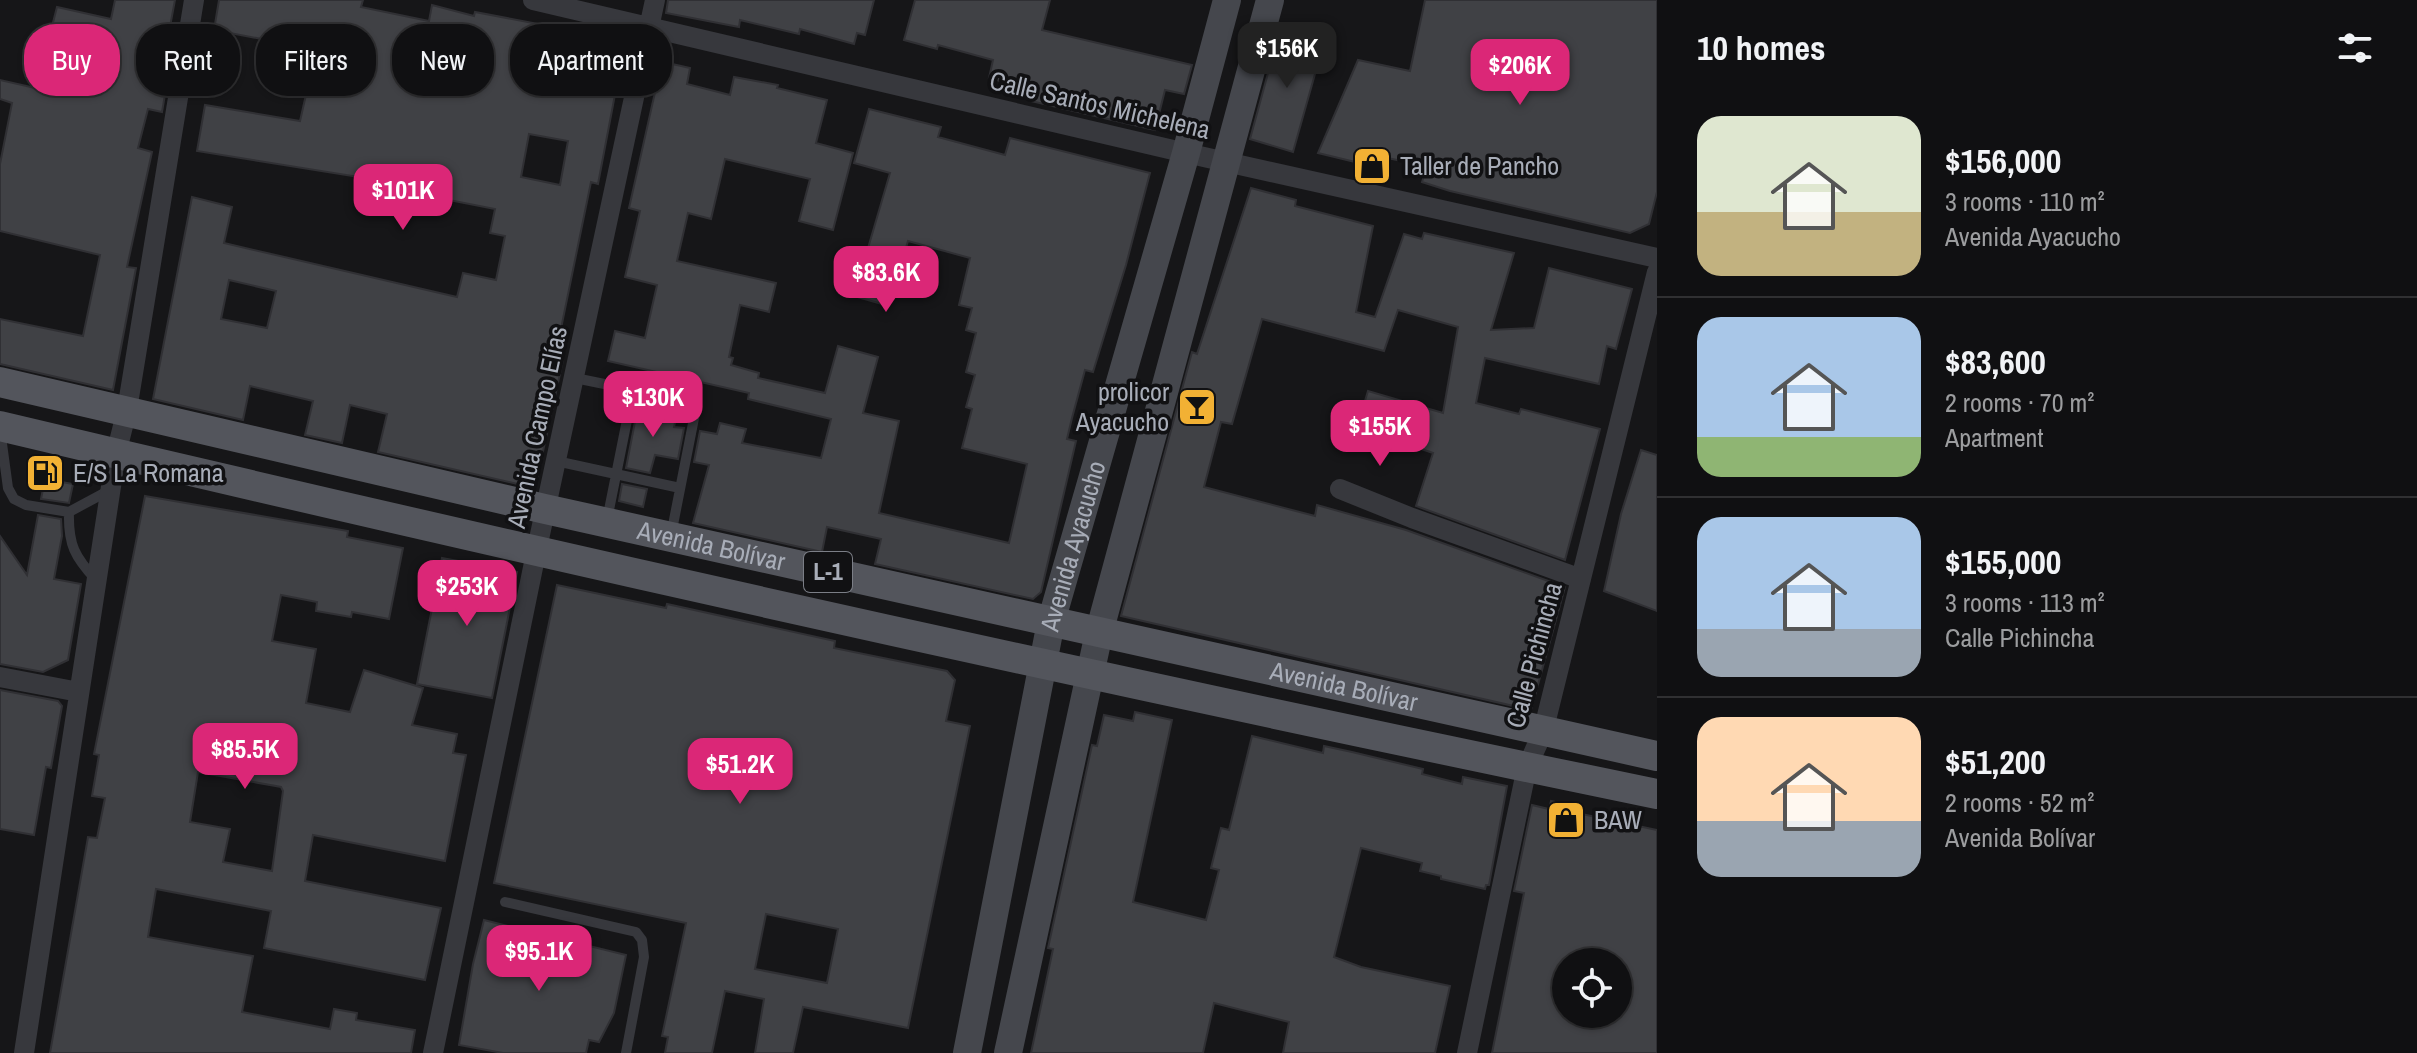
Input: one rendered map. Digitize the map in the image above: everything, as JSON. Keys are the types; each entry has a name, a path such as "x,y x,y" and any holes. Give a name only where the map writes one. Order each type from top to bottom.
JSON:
{"main road":[{"name":"Avenida Bolívar","path":"0,382 545,509 1657,756"},
{"name":"Avenida Bolívar","path":"0,426 536,553 1657,794"}],"street":[{"path":"24,1053 110,490 127,410 194,0"},
{"name":"Calle Santos Michelena","path":"533,0 641,24"},
{"name":"Avenida Campo Elías","path":"650,24 655,0"},
{"name":"Avenida Ayacucho","path":"967,1053 1051,622 1227,0"},
{"name":"Avenida Ayacucho","path":"1008,1053 1099,633 1270,0"},
{"name":"Calle Santos Michelena","path":"672,31 1186,153 1657,258"},
{"name":"Avenida Campo Elías","path":"433,1053 545,509 635,96"},
{"name":"Calle Pichincha","path":"1467,1053 1527,767 1543,732 1657,272"},
{"path":"1340,489 1581,579"},
{"path":"0,677 79,692"}],"lane":[{"path":"575,378 697,403 670,537"},
{"path":"606,522 633,390"},
{"path":"0,426 10,495 26,505 69,512 110,490"},
{"path":"556,461 680,488"},
{"path":"69,512 68,527 74,550 96,580"},
{"path":"505,902 636,932 642,940 642,970 626,1053"}],"building":[{"path":"115,0 175,0 170,24 136,24 136,96 165,96 162,112 148,109 138,148 152,152 127,267 136,268 113,390 0,364 0,319 83,336 100,255 0,231 0,164 12,103 0,99 0,80 24,85 24,96 120,96 120,24 53,24 57,7 111,19"},
{"path":"219,0 363,0 361,7 429,21 432,5 474,16 475,12 538,24 510,24 510,96 615,96 598,184 591,182 555,358 563,360 535,488 378,452 387,414 350,405 342,443 305,435 313,401 250,386 243,420 153,399 192,197 232,207 224,243 457,297 463,273 496,280 505,236 490,233 495,209 408,192 409,185 197,151 205,105 300,121 306,96 376,96 376,24 256,24 256,38 240,35 240,24 215,24","holes":["529,134 568,141 560,185 521,177","229,280 276,291 267,328 221,319"]},
{"path":"668,0 874,0 865,35 857,33 854,44 800,29 799,34 740,20 739,27 666,13"},
{"path":"915,0 1050,0 1042,30 1192,65 1184,94 1165,90 1155,130 1031,101 1034,90 989,78 993,60 938,45 937,49 904,40"},
{"path":"1425,0 1657,0 1657,192 1649,224 1630,233 1422,182 1427,166 1387,158 1384,169 1318,153 1358,60 1410,71"},
{"path":"1280,29 1324,42 1293,152 1250,139"},
{"path":"672,64 690,68 687,84 730,95 734,77 778,85 777,88 827,100 816,143 853,153 833,230 799,221 810,179 725,159 711,219 688,213 677,261 776,283 769,312 740,305 729,357 733,358 731,365 759,373 758,378 825,393 838,346 878,357 863,413 899,421 879,513 1009,543 1027,464 962,448 972,409 966,407 975,375 966,372 976,333 966,330 972,308 959,305 970,258 908,241 889,306 854,296 890,173 854,163 869,109 941,127 938,137 1005,155 1010,138 1150,173 1093,372 1085,370 1067,439 1076,441 1041,592 1033,599 875,564 881,539 827,527 822,552 693,523 709,465 694,462 700,431 717,434 720,423 746,429 742,443 821,458 831,419 748,399 749,393 608,361 615,331 645,338 657,285 625,277 640,211 629,208 654,96 672,96"},
{"path":"1251,188 1296,200 1295,206 1373,226 1356,312 1375,317 1404,234 1422,239 1424,233 1514,253 1491,330 1534,328 1549,268 1632,289 1616,349 1607,346 1599,384 1485,358 1476,403 1519,414 1521,409 1600,429 1565,560 1416,506 1433,453 1357,427 1368,391 1443,413 1458,327 1398,310 1384,351 1262,319 1232,424 1221,422 1204,487 1315,516 1317,505 1406,530 1565,587 1531,710 1121,616 1192,352 1197,354"},
{"path":"638,406 677,414 674,427 684,428 678,459 655,455 650,473 626,468"},
{"path":"1641,450 1657,455 1657,611 1604,591 1621,514"},
{"path":"45,479 73,484 69,503 41,499"},
{"path":"622,484 647,489 643,507 619,501"},
{"path":"145,496 348,531 347,537 403,548 389,619 352,612 351,617 316,611 317,602 281,595 272,641 316,649 306,703 350,712 364,670 423,688 412,725 457,734 453,753 466,755 445,861 313,835 305,881 441,908 425,980 264,948 271,911 156,889 148,937 253,956 242,1012 330,1029 334,1009 357,1013 356,1020 415,1030 411,1053 50,1053 88,837 97,838 105,798 92,796 99,755 94,754","holes":["198,772 281,787 283,791 272,871 223,862 230,829 190,822"]},
{"path":"38,515 61,519 62,536 54,579 81,584 68,660 43,672 0,664 0,536 27,575"},
{"path":"442,558 517,572 492,698 417,684"},
{"path":"557,585 666,608 667,604 835,641 834,648 947,671 955,680 946,721 970,726 908,1028 803,1007 793,1053 755,1053 764,999 725,991 712,1053 665,1053 668,1037 662,1036 686,923 494,883","holes":["766,914 838,929 827,983 755,969"]},
{"path":"0,690 58,701 62,706 51,768 46,767 34,835 0,829"},
{"path":"1135,712 1172,720 1133,902 1206,920 1219,870 1211,868 1221,828 1229,830 1252,736 1323,753 1324,746 1352,752 1423,769 1422,774 1462,784 1463,777 1507,786 1489,885 1485,889 1420,871 1422,863 1361,848 1334,957 1361,967 1450,986 1435,1053 1283,1053 1289,1022 1214,1003 1203,1053 1031,1053 1053,949 1048,948 1092,745 1097,746 1104,715 1133,721"},
{"path":"1551,801 1578,807 1577,813 1657,830 1657,1053 1492,1053 1524,893 1514,891 1532,805 1549,809"},
{"path":"484,920 626,955 614,1013 599,1042 589,1040 586,1053 503,1053 459,1045"}],"place":[{"name":"Taller de Pancho","path":"1372,166"},
{"name":"prolicor Ayacucho","path":"1197,407"},
{"name":"E/S La Romana","path":"45,473"},
{"name":"BAW","path":"1566,820"}]}
